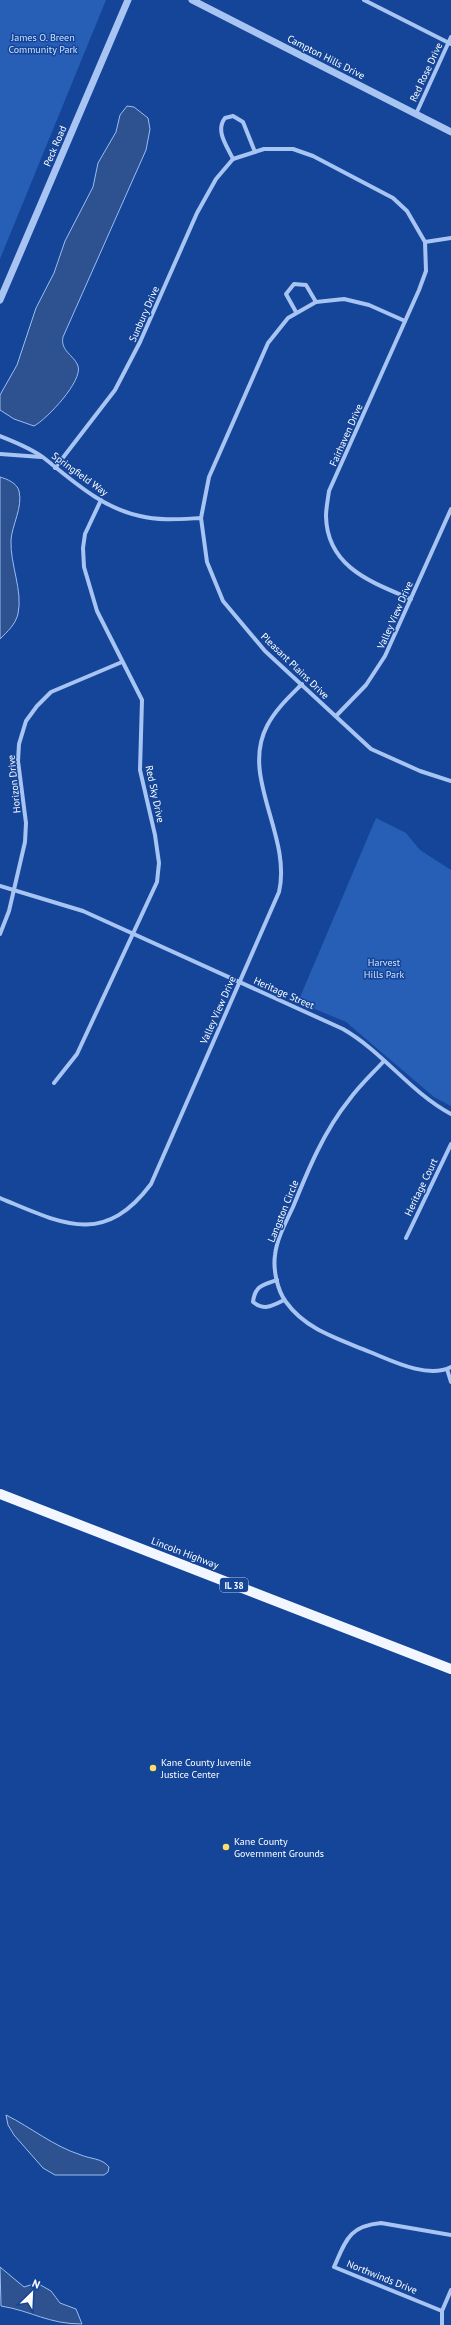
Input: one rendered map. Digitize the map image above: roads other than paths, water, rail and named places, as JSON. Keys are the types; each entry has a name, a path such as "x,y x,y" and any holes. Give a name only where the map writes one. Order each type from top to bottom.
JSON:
{"main road":[{"name":"Lincoln Highway","path":"0,1494 451,1669"}],"street":[{"name":"Peck Road","path":"0,300 128,0"},
{"name":"Campton Hills Drive","path":"192,0 451,132"},
{"path":"364,0 450,44"},
{"name":"Red Rose Drive","path":"416,114 450,44 451,37"},
{"path":"255,152 243,122 233,116 225,118 221,123 221,133 233,159 275,148 302,152 393,198 407,212 425,242 451,238"},
{"name":"Sunbury Drive","path":"55,468 115,390 140,342 197,213 216,179 233,159"},
{"name":"Fairhaven Drive","path":"411,599 362,578 347,565 336,552 326,515 329,491 426,271 425,242"},
{"path":"296,312 286,294 294,284 306,284 316,302"},
{"name":"Pleasant Plains Drive","path":"405,321 361,302 336,299 316,302 296,312 276,331 268,342 209,478 201,518 207,562 223,601 265,651 371,749 420,771 451,781"},
{"name":"Springfield Way","path":"0,436 43,458 101,500 141,517 176,520 201,518"},
{"path":"0,454 43,458"},
{"name":"Red Sky Drive","path":"54,1083 77,1054 157,882 159,862 155,834 140,770 142,700 97,611 84,568 83,548 85,534 101,500"},
{"name":"Valley View Drive","path":"336,716 366,685 377,671 451,509"},
{"name":"Horizon Drive","path":"0,934 9,911 25,842 26,823 18,761 18,744 26,721 37,706 51,692 122,662"},
{"name":"Valley View Drive","path":"0,1198 62,1222 74,1225 105,1221 122,1214 138,1202 151,1184 276,900 282,877 279,846 259,770 259,748 270,720 302,684"},
{"name":"Heritage Street","path":"0,886 83,911 343,1029 360,1040 422,1096 451,1114"},
{"name":"Langston Circle","path":"384,1062 348,1100 328,1131 309,1168 278,1240 275,1256 277,1280 284,1300 298,1316 314,1329 396,1363 419,1370 449,1368"},
{"name":"Heritage Court","path":"406,1238 451,1144"},
{"path":"277,1280 262,1285 254,1292 253,1302 259,1307 268,1308 284,1300"},
{"path":"449,1368 451,1382"},
{"name":"Northwinds Drive","path":"442,2311 334,2267 348,2237 353,2231 372,2224 381,2223 451,2235"},
{"path":"442,2325 442,2311 451,2290"}],"place":[{"name":"Kane County Juvenile Justice Center","path":"153,1768"},
{"name":"Kane County Government Grounds","path":"226,1847"}],"park label":[{"name":"James O. Breen Community Park","path":"43,42"},
{"name":"Harvest Hills Park","path":"384,968"}]}
